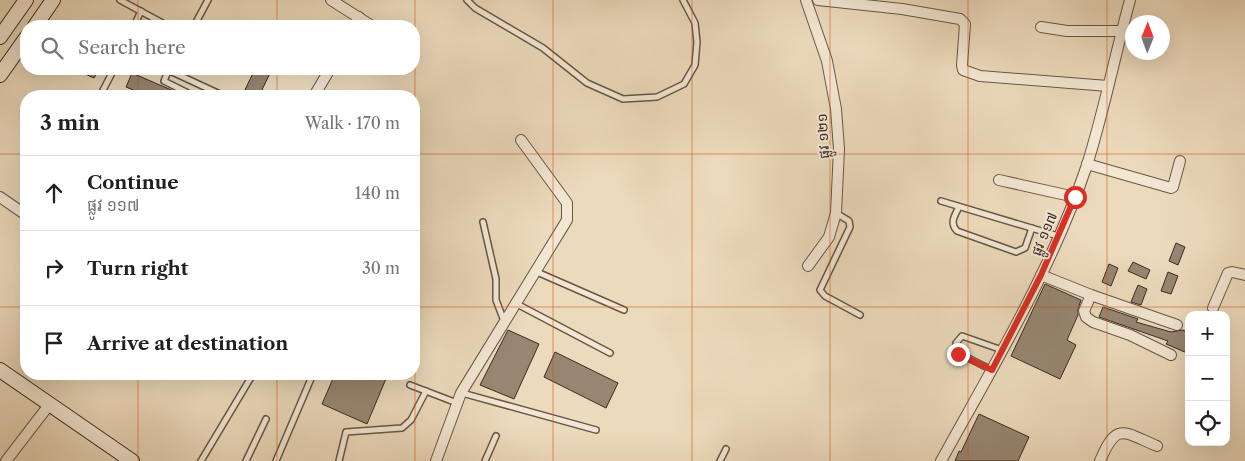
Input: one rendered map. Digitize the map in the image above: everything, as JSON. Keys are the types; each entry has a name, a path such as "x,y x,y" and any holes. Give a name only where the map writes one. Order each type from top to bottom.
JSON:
{"street":[{"path":"0,36 26,0"},
{"path":"38,20 53,0"},
{"path":"331,0 354,20"},
{"name":"ផ្លូវ ១២១","path":"806,0 827,61 836,109 839,149 836,213 828,237 808,266"},
{"path":"818,0 904,5 963,20 963,70 980,76 1108,86"},
{"name":"ផ្លូវ ១១៧","path":"942,461 1041,275 1075,197 1087,164 1130,0"},
{"path":"1041,27 1067,31 1121,31"},
{"path":"0,75 20,47"},
{"path":"318,90 326,75"},
{"path":"436,461 459,398 515,302 537,272 567,220 568,209 563,197 521,140"},
{"path":"1087,164 1171,188 1180,161"},
{"path":"999,180 1075,197"},
{"path":"0,196 20,211"},
{"path":"1213,308 1228,273 1245,275"},
{"path":"1041,275 1091,295 1177,324"},
{"path":"1091,295 1084,311 1086,317 1093,322 1130,335 1171,355"},
{"path":"0,370 126,460"},
{"path":"6,461 49,405"},
{"path":"1100,461 1108,443 1115,434 1124,432 1157,446"}],"lane":[{"path":"120,0 156,20"},
{"path":"197,20 208,0"},
{"path":"467,0 475,8 543,48 587,83 623,99 658,97 684,84 695,65 697,42 695,23 683,0"},
{"path":"137,20 141,12"},
{"path":"103,90 111,75"},
{"path":"166,75 164,81 181,90"},
{"path":"180,75 212,90"},
{"path":"941,201 1058,236"},
{"path":"959,206 952,222 953,227 957,231 1016,252 1025,248 1032,228"},
{"path":"836,213 849,221 850,227 820,290 824,296 860,315"},
{"path":"484,222 496,279 496,300 504,321"},
{"path":"537,272 624,310"},
{"path":"515,302 610,353"},
{"path":"992,370 958,354 956,343 962,336 1002,350"},
{"path":"202,461 249,380"},
{"path":"276,461 310,380"},
{"path":"410,384 426,391 596,430"},
{"path":"339,461 346,432 402,428 411,420 426,391"},
{"path":"246,461 266,419"},
{"path":"484,461 496,436"},
{"path":"720,461 726,449"}],"building":[{"path":"131,75 137,75 171,90 133,90 126,87"},
{"path":"252,75 269,75 262,90 245,90"},
{"path":"1176,243 1185,247 1178,265 1169,261"},
{"path":"1133,262 1150,270 1146,279 1128,271"},
{"path":"1109,264 1118,268 1111,286 1102,282"},
{"path":"1168,272 1178,276 1171,294 1161,291"},
{"path":"1045,284 1081,300 1078,315 1067,340 1076,345 1060,379 1011,356"},
{"path":"1138,285 1147,289 1141,305 1131,302"},
{"path":"1103,307 1138,319 1136,322 1171,332 1183,330 1185,331 1185,352 1166,344 1168,341 1099,317"},
{"path":"508,330 539,344 514,399 480,385"},
{"path":"555,352 618,383 606,408 544,377"},
{"path":"332,380 385,380 367,424 322,404"},
{"path":"979,414 1029,437 1018,461 955,461"}],"route":[{"path":"958,354 992,370 1041,275 1075,197"}]}
